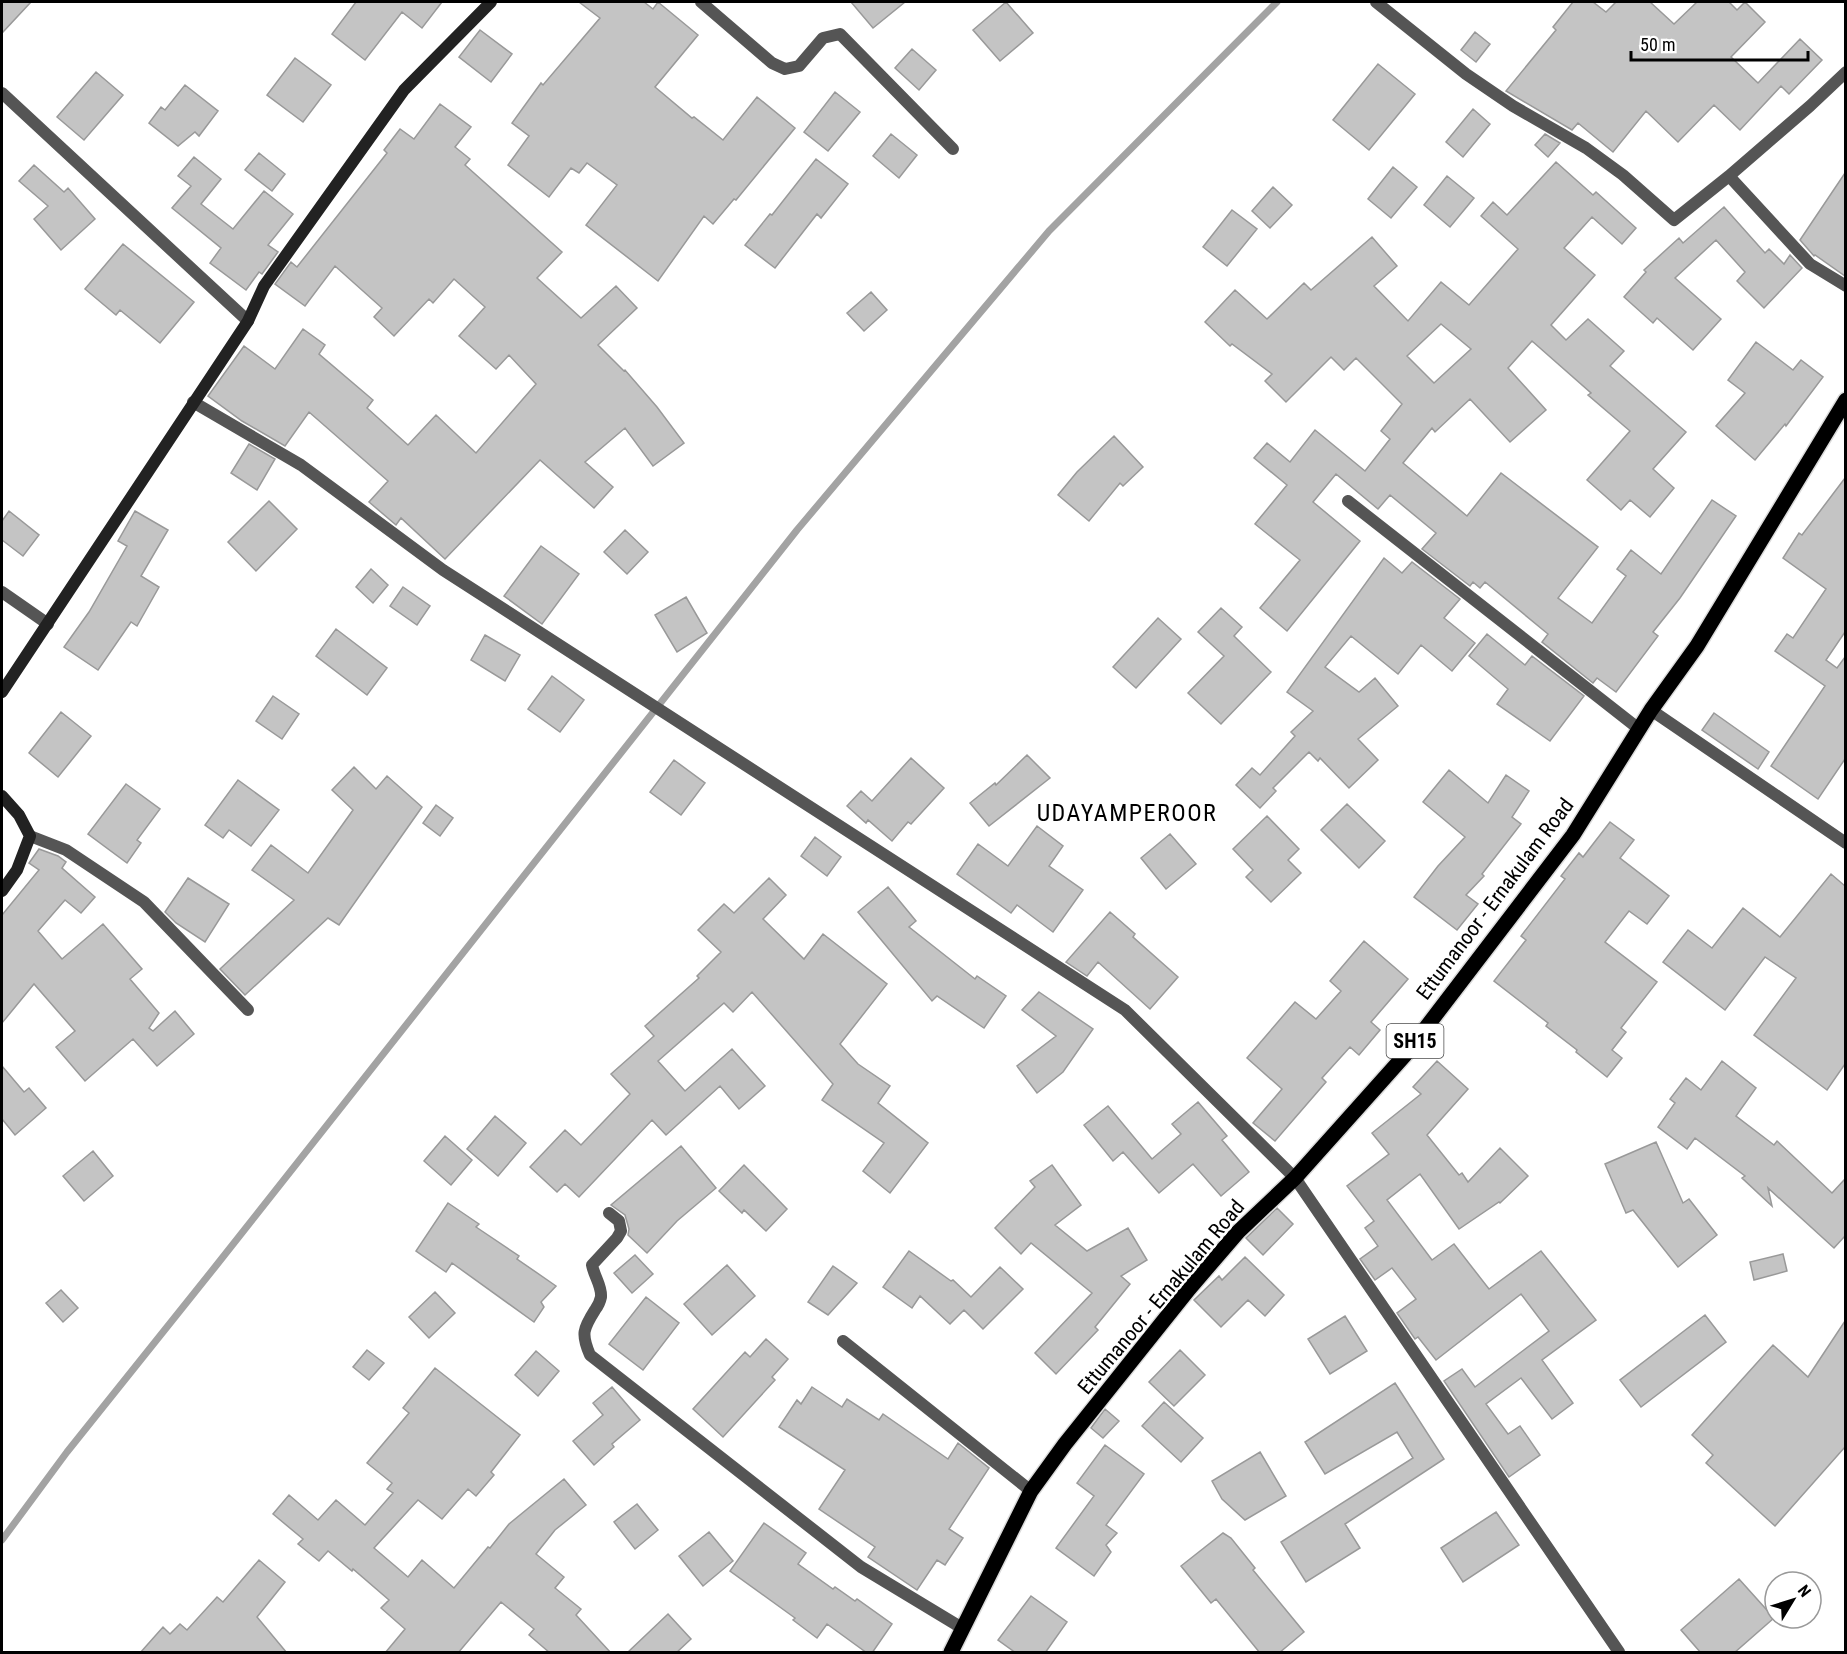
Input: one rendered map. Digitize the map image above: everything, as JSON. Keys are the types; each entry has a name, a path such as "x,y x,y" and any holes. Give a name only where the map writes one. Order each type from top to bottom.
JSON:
{"main road":[{"path":"2,692 248,321 264,286 404,90 491,2"},
{"name":"Ettumanoor - Ernakulam Road","path":"951,1653 1031,1491 1188,1289 1238,1232 1295,1178 1405,1055 1573,835 1651,710 1697,646 1845,400"},
{"path":"2,796 19,815 30,836 17,870 2,891"}],"street":[{"path":"701,2 772,63 785,69 799,66 823,38 840,34 953,149"},
{"path":"1376,2 1466,74 1513,106 1586,148 1623,175 1674,220 1730,176 1845,72"},
{"path":"2,93 248,321"},
{"path":"1730,176 1810,264 1845,285"},
{"path":"194,402 301,465 443,570 1125,1010 1295,1178 1620,1653"},
{"path":"1348,501 1639,729"},
{"path":"2,592 48,624"},
{"path":"1651,710 1845,843"},
{"path":"30,836 66,850 144,902 248,1010"},
{"path":"609,1213 619,1221 621,1231 592,1265 602,1289 601,1301 584,1328 585,1342 591,1355 861,1567 962,1628"},
{"path":"843,1341 1031,1491"}],"building":[{"path":"2,2 31,2 2,33"},
{"path":"356,2 442,2 422,28 402,12 365,60 332,34"},
{"path":"579,2 644,2 653,9 658,2 698,35 655,87 723,140 757,97 795,128 736,200 734,199 713,224 704,216 658,281 586,225 617,185 587,163 579,173 571,168 549,197 508,165 529,136 512,123 541,83 543,85 600,18"},
{"path":"851,2 905,2 873,28"},
{"path":"1006,2 1033,33 1000,61 973,30"},
{"path":"1573,2 1593,2 1606,12 1616,2 1650,2 1674,24 1697,2 1729,2 1737,10 1745,2 1765,22 1731,57 1758,83 1800,39 1822,60 1789,94 1781,86 1740,130 1714,105 1678,142 1646,111 1613,152 1578,123 1572,130 1506,91 1556,30 1553,27"},
{"path":"480,30 512,54 491,82 459,57"},
{"path":"1475,32 1490,44 1476,62 1461,50"},
{"path":"912,49 936,70 919,90 895,68"},
{"path":"295,58 331,85 303,122 267,95"},
{"path":"1378,64 1415,94 1369,150 1333,120"},
{"path":"96,72 123,95 84,140 57,117"},
{"path":"185,85 218,111 199,136 195,132 178,146 149,123 161,107 165,110"},
{"path":"835,92 860,112 828,151 804,132"},
{"path":"440,104 471,127 455,147 470,159 465,165 562,252 537,278 581,318 616,286 637,308 598,345 625,370 684,443 653,466 625,428 585,462 613,487 594,508 540,460 445,559 401,518 396,525 369,502 388,481 309,412 285,446 242,421 208,396 244,346 275,369 303,329 325,345 319,354 373,400 367,408 408,445 436,415 476,453 536,384 509,355 496,369 459,336 485,307 454,279 433,303 429,299 394,336 374,317 382,308 335,266 305,306 275,284 291,262 297,267 387,153 384,150 400,129 414,139"},
{"path":"1473,109 1490,124 1463,157 1446,142"},
{"path":"891,134 917,155 899,178 873,156"},
{"path":"1545,134 1560,143 1548,157 1535,145"},
{"path":"259,153 285,174 272,191 245,170"},
{"path":"194,157 221,179 201,204 233,229 264,191 293,214 268,245 278,252 262,274 259,272 246,290 210,263 221,248 172,208 191,186 178,176"},
{"path":"816,159 848,184 821,218 817,214 775,268 745,245"},
{"path":"1556,162 1593,195 1596,192 1636,228 1622,244 1592,217 1564,248 1595,275 1551,325 1566,340 1588,319 1624,351 1610,366 1686,432 1653,469 1674,488 1650,517 1630,500 1621,510 1587,480 1630,431 1588,395 1591,393 1532,341 1508,368 1546,410 1510,442 1470,399 1435,432 1432,428 1403,463 1467,516 1501,473 1598,547 1558,598 1592,623 1626,576 1617,569 1631,550 1661,574 1712,500 1736,516 1680,598 1653,632 1658,636 1616,692 1597,678 1593,683 1542,642 1548,634 1485,582 1480,588 1473,582 1470,586 1422,549 1436,533 1390,495 1378,509 1336,474 1313,502 1360,541 1287,631 1260,608 1300,560 1255,524 1287,485 1254,458 1267,443 1290,462 1315,430 1365,471 1390,439 1381,431 1402,404 1356,358 1344,370 1331,357 1286,402 1265,381 1272,374 1232,344 1230,346 1205,322 1235,290 1267,319 1304,283 1311,290 1372,237 1397,266 1374,286 1408,321 1441,282 1469,305 1518,249 1481,216 1493,202 1507,215","holes":["1441,324 1471,349 1434,383 1407,356"]},
{"path":"34,165 64,192 68,188 95,219 61,250 34,219 48,206 19,181"},
{"path":"1393,167 1417,187 1391,218 1368,199"},
{"path":"1845,173 1845,276 1814,256 1800,240"},
{"path":"1447,176 1474,198 1450,227 1424,205"},
{"path":"1273,187 1292,205 1270,228 1252,211"},
{"path":"1724,207 1765,253 1769,249 1784,264 1790,255 1802,268 1764,308 1737,281 1745,272 1716,240 1675,278 1721,319 1693,350 1657,318 1653,323 1624,297 1646,272 1644,270 1679,238 1683,243"},
{"path":"1232,210 1257,229 1227,266 1203,247"},
{"path":"123,244 194,302 160,343 120,310 116,315 85,289"},
{"path":"871,292 887,310 864,331 847,313"},
{"path":"1756,342 1793,370 1801,360 1823,377 1786,426 1785,424 1755,460 1716,426 1745,393 1728,380"},
{"path":"1114,436 1143,467 1123,486 1120,483 1089,521 1058,495 1077,472"},
{"path":"249,444 275,459 257,490 231,473"},
{"path":"1845,478 1845,632 1826,660 1837,668 1845,657 1845,759 1818,799 1771,766 1825,686 1775,651 1787,634 1793,638 1826,589 1783,558 1799,533 1802,535"},
{"path":"269,501 297,529 256,571 228,542"},
{"path":"9,511 39,535 23,556 2,540 2,521"},
{"path":"135,511 168,530 141,576 159,587 137,626 131,622 98,670 64,647 89,612 127,546 118,541"},
{"path":"625,530 648,552 627,574 604,552"},
{"path":"541,546 579,574 542,624 504,596"},
{"path":"1384,558 1402,573 1412,562 1460,599 1444,618 1475,643 1452,671 1421,645 1398,674 1351,636 1325,667 1359,692 1375,678 1398,706 1358,739 1378,760 1349,788 1320,758 1318,761 1309,752 1273,788 1276,791 1260,808 1236,785 1252,768 1260,775 1295,736 1291,732 1313,711 1287,692"},
{"path":"371,569 388,585 373,603 356,587"},
{"path":"403,587 430,606 417,625 390,606"},
{"path":"686,597 707,633 677,652 655,615"},
{"path":"1221,608 1242,627 1234,636 1271,672 1221,724 1188,693 1224,656 1198,632"},
{"path":"1158,618 1181,639 1136,688 1113,667"},
{"path":"336,629 387,668 367,695 316,656"},
{"path":"1487,634 1525,665 1532,656 1584,696 1550,741 1497,704 1508,689 1469,656"},
{"path":"485,635 520,655 505,681 471,660"},
{"path":"552,676 584,700 560,732 528,709"},
{"path":"273,696 299,714 282,739 256,721"},
{"path":"61,712 91,736 58,777 29,753"},
{"path":"1714,713 1769,752 1758,769 1702,730"},
{"path":"1027,755 1050,778 989,826 970,803 995,783 996,785"},
{"path":"911,758 944,788 911,824 908,822 892,841 868,820 866,823 847,806 861,791 872,801"},
{"path":"674,760 705,783 681,815 650,792"},
{"path":"354,767 376,789 387,776 422,807 339,925 328,918 245,995 220,969 294,900 252,870 271,845 308,873 353,810 332,790"},
{"path":"1449,770 1488,803 1506,775 1529,791 1512,817 1521,824 1482,874 1484,876 1466,895 1478,904 1457,930 1414,897 1465,837 1423,802"},
{"path":"238,780 279,810 251,846 229,830 223,838 205,825"},
{"path":"126,784 160,809 137,840 141,843 127,863 88,834"},
{"path":"1347,804 1385,841 1359,868 1321,830"},
{"path":"436,805 453,818 440,836 423,823"},
{"path":"1267,816 1299,849 1288,860 1301,873 1271,902 1246,877 1253,870 1233,849"},
{"path":"1610,822 1634,840 1620,858 1669,896 1647,924 1629,911 1605,942 1657,982 1621,1028 1626,1032 1612,1050 1622,1058 1607,1077 1546,1026 1548,1023 1494,981 1526,940 1521,936 1565,879 1561,876 1579,853 1583,857"},
{"path":"1037,826 1063,846 1049,866 1083,890 1053,932 1017,905 1011,913 957,874 978,844 1008,866"},
{"path":"1170,834 1196,864 1166,889 1141,858"},
{"path":"815,837 841,857 827,876 801,856"},
{"path":"39,849 58,856 66,862 62,868 95,897 81,913 65,900 38,931 62,959 103,924 142,969 130,979 159,1013 149,1028 153,1031 175,1011 194,1034 157,1066 133,1039 85,1081 56,1047 75,1031 34,984 2,1023 2,915 39,870 29,863"},
{"path":"1831,874 1845,886 1845,1064 1827,1090 1754,1035 1796,978 1765,957 1725,1010 1663,962 1688,930 1712,948 1743,908 1780,937"},
{"path":"188,878 229,904 205,942 176,923 165,912"},
{"path":"769,878 786,895 763,919 804,959 823,934 887,984 840,1044 858,1064 890,1086 878,1103 928,1143 890,1193 863,1171 884,1143 822,1100 833,1084 752,992 733,1012 724,1003 658,1061 685,1091 732,1049 765,1086 739,1109 720,1086 666,1135 652,1120 579,1197 565,1184 557,1192 530,1167 565,1130 581,1145 630,1094 611,1074 654,1036 645,1026 699,978 697,976 721,952 698,930 724,904 734,913"},
{"path":"888,887 916,921 909,927 975,979 977,976 1006,996 984,1028 937,996 932,1001 858,912"},
{"path":"1110,912 1135,934 1133,937 1178,977 1150,1009 1098,962 1087,976 1066,962"},
{"path":"1364,941 1408,979 1371,1022 1380,1030 1359,1055 1350,1047 1322,1078 1326,1082 1275,1141 1253,1123 1282,1089 1247,1058 1295,1002 1316,1019 1341,991 1330,981"},
{"path":"1039,992 1093,1029 1063,1072 1037,1093 1017,1066 1056,1036 1022,1010"},
{"path":"1437,1061 1468,1089 1427,1135 1459,1175 1462,1173 1468,1182 1500,1148 1528,1176 1500,1203 1459,1229 1420,1174 1387,1200 1432,1260 1454,1244 1489,1289 1541,1251 1596,1320 1542,1360 1573,1403 1552,1419 1521,1378 1486,1404 1508,1434 1520,1426 1540,1455 1509,1477 1444,1381 1462,1369 1475,1387 1549,1331 1521,1294 1436,1360 1418,1337 1415,1339 1397,1313 1416,1299 1392,1268 1375,1280 1360,1259 1378,1246 1365,1228 1374,1221 1347,1186 1389,1154 1372,1133 1421,1094 1413,1087"},
{"path":"1722,1061 1756,1088 1736,1116 1774,1145 1777,1141 1832,1193 1845,1179 1845,1236 1834,1248 1768,1188 1772,1206 1742,1178 1745,1176 1695,1138 1687,1149 1658,1127 1675,1103 1670,1099 1686,1078 1701,1090"},
{"path":"2,1066 24,1092 29,1088 46,1108 15,1135 2,1119"},
{"path":"1198,1102 1227,1136 1222,1140 1249,1172 1221,1196 1193,1164 1159,1193 1123,1152 1113,1161 1084,1125 1108,1106 1152,1159 1181,1134 1172,1124"},
{"path":"495,1116 526,1143 498,1176 467,1149"},
{"path":"445,1136 472,1160 451,1185 424,1161"},
{"path":"1656,1142 1683,1203 1689,1199 1717,1235 1678,1267 1633,1210 1626,1213 1605,1164"},
{"path":"681,1146 716,1188 677,1221 647,1253 628,1235 629,1229 625,1215 611,1205"},
{"path":"93,1151 113,1176 84,1201 63,1176"},
{"path":"744,1165 787,1209 766,1231 744,1210 742,1213 719,1191"},
{"path":"1052,1165 1081,1205 1055,1225 1087,1251 1128,1228 1147,1260 1121,1276 1130,1284 1095,1327 1098,1330 1056,1374 1035,1353 1092,1293 1031,1243 1021,1254 995,1228 1035,1187 1030,1181"},
{"path":"448,1203 479,1224 476,1227 519,1256 517,1259 556,1286 541,1302 544,1307 534,1322 452,1263 446,1272 416,1251"},
{"path":"1277,1208 1293,1224 1263,1255 1246,1238"},
{"path":"909,1251 951,1281 953,1280 971,1297 1000,1267 1023,1289 983,1329 964,1310 950,1324 920,1296 912,1308 883,1287"},
{"path":"1783,1254 1787,1271 1754,1280 1750,1262"},
{"path":"635,1255 653,1274 632,1293 614,1273"},
{"path":"1245,1257 1284,1295 1265,1316 1248,1300 1221,1327 1194,1300 1219,1276 1222,1280"},
{"path":"727,1265 755,1296 712,1335 684,1304"},
{"path":"833,1266 857,1283 828,1315 808,1302"},
{"path":"61,1290 78,1308 63,1322 46,1303"},
{"path":"435,1292 455,1313 429,1338 409,1317"},
{"path":"646,1297 679,1323 643,1370 609,1344"},
{"path":"1705,1315 1726,1342 1641,1407 1620,1380"},
{"path":"1345,1316 1367,1351 1330,1374 1308,1339"},
{"path":"1845,1321 1845,1447 1775,1526 1706,1463 1713,1455 1692,1435 1773,1345 1808,1377"},
{"path":"766,1339 788,1359 772,1377 775,1380 723,1437 693,1409 745,1352 750,1357"},
{"path":"367,1350 384,1363 369,1380 353,1367"},
{"path":"1180,1350 1205,1375 1174,1406 1149,1382"},
{"path":"536,1351 559,1371 538,1396 515,1375"},
{"path":"435,1368 520,1435 491,1472 494,1475 476,1496 468,1489 442,1519 418,1500 374,1548 408,1577 422,1560 454,1588 509,1524 564,1479 586,1505 555,1530 536,1554 564,1577 555,1588 581,1609 576,1615 611,1653 550,1653 529,1635 534,1629 501,1602 458,1653 385,1653 405,1629 381,1608 389,1600 328,1551 319,1561 298,1544 303,1539 273,1514 289,1495 318,1520 336,1500 365,1525 393,1493 387,1489 392,1483 367,1463 409,1413 403,1408"},
{"path":"1395,1383 1444,1459 1345,1524 1360,1548 1306,1582 1281,1542 1413,1458 1397,1432 1325,1474 1305,1442"},
{"path":"612,1387 640,1420 612,1444 614,1447 594,1465 573,1441 603,1415 593,1403"},
{"path":"812,1387 842,1407 847,1399 879,1420 883,1414 948,1459 958,1443 989,1468 949,1529 963,1538 945,1565 937,1560 917,1590 868,1557 875,1547 819,1509 845,1470 779,1427 797,1400 801,1404"},
{"path":"1164,1402 1203,1438 1181,1462 1142,1426"},
{"path":"1105,1409 1119,1421 1103,1438 1091,1428"},
{"path":"1105,1445 1144,1474 1106,1525 1117,1533 1106,1545 1111,1552 1094,1576 1056,1548 1094,1496 1077,1483"},
{"path":"1260,1452 1286,1496 1245,1520 1222,1499 1212,1481"},
{"path":"637,1504 658,1530 635,1549 614,1522"},
{"path":"1496,1512 1519,1545 1463,1582 1441,1548"},
{"path":"764,1523 806,1553 798,1564 833,1589 835,1587 855,1601 857,1599 892,1624 872,1653 867,1653 827,1624 817,1638 793,1620 795,1618 730,1571"},
{"path":"709,1532 733,1561 703,1586 679,1556"},
{"path":"1223,1533 1231,1538 1255,1568 1253,1570 1304,1632 1279,1653 1260,1653 1216,1599 1211,1603 1181,1566"},
{"path":"259,1560 285,1582 257,1617 287,1653 140,1653 163,1627 170,1634 180,1624 187,1630 217,1597 223,1602"},
{"path":"1739,1579 1763,1606 1763,1628 1734,1653 1701,1653 1681,1630"},
{"path":"1031,1596 1067,1622 1045,1653 1016,1653 998,1640"},
{"path":"668,1614 691,1639 676,1653 627,1653"}],"waterway":[{"path":"2,1540 67,1452 797,530 1049,231 1277,2"}],"district":[{"name":"UDAYAMPEROOR","path":"1127,813"}]}
